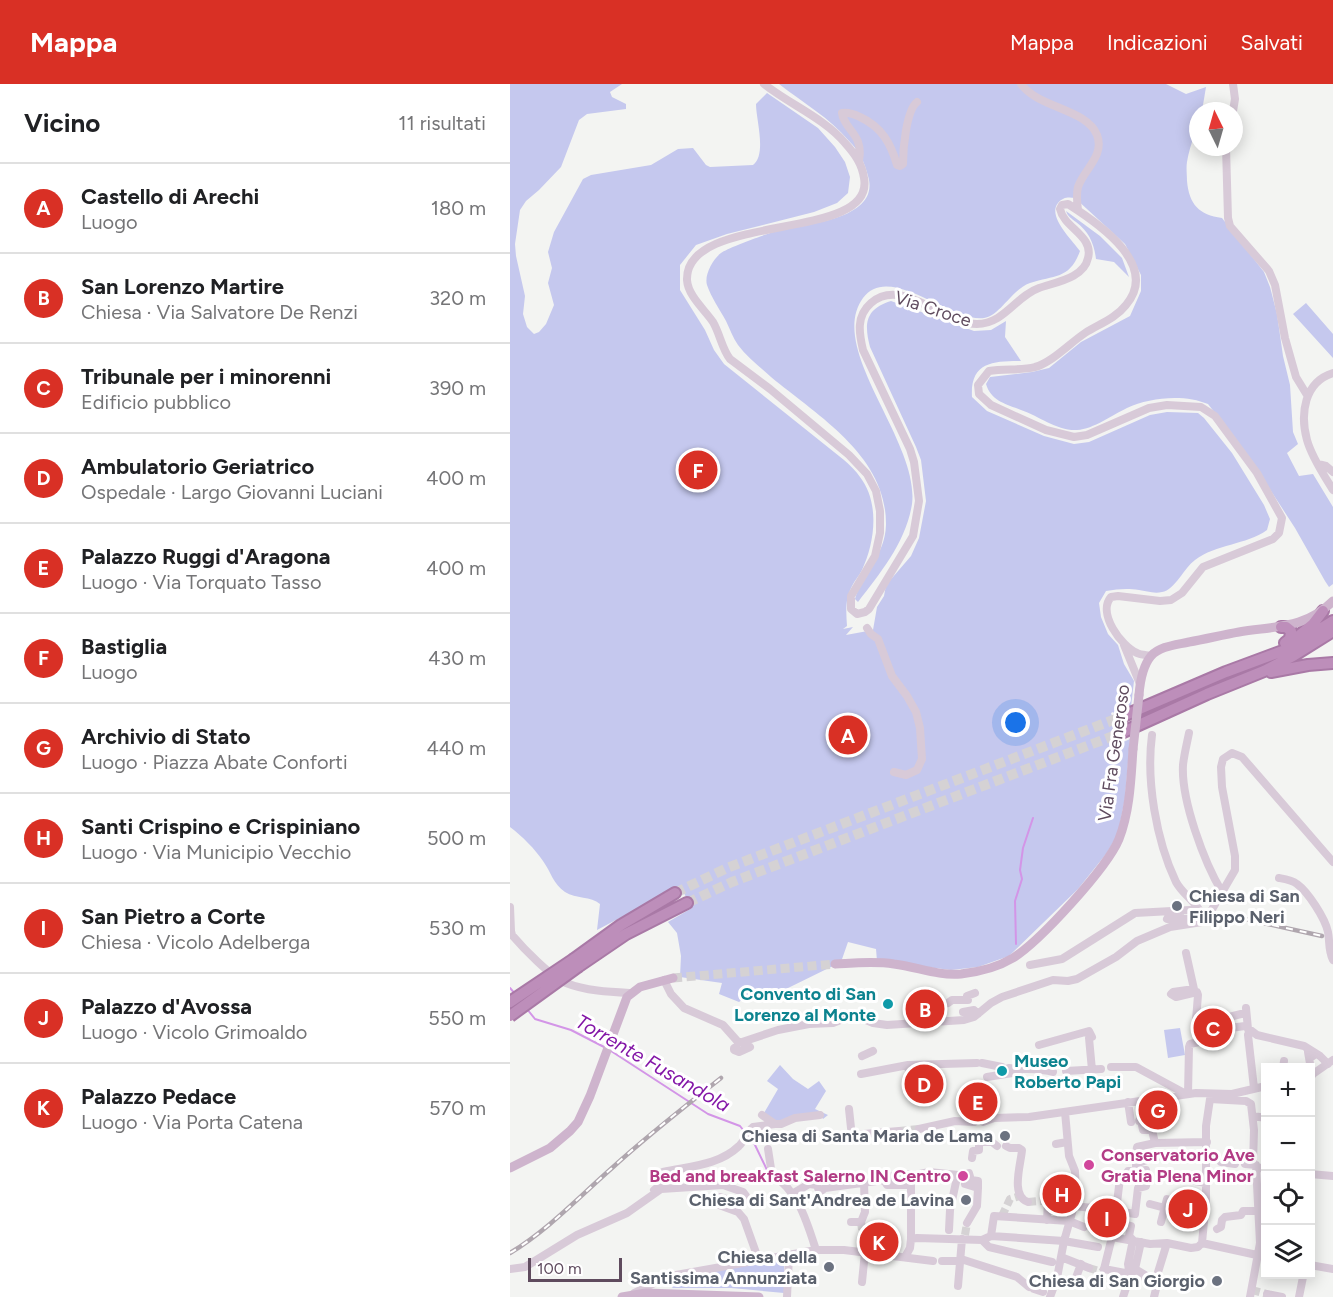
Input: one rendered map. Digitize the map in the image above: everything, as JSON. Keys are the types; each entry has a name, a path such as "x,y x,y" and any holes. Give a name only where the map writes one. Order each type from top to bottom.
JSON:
{"highway":[{"path":"1226,672 1236,663 1285,644 1303,633 1323,610"},
{"path":"1121,717 1226,672 1288,649 1333,621"},
{"path":"1281,627 1291,631 1290,639 1285,644"},
{"path":"1121,733 1293,656 1333,631"},
{"path":"1253,675 1333,663"},
{"path":"510,1016 660,901 675,893"},
{"path":"623,930 687,903"},
{"path":"510,1002 577,963"}],"main road":[{"path":"1151,656 1165,647 1304,621 1333,601"},
{"name":"Via Fra Generoso","path":"835,964 862,962 894,964 932,974 961,974 993,967 1028,948 1070,903 1113,849 1119,838 1125,814 1140,685 1142,674 1151,656"},
{"path":"510,1168 561,1140 578,1122 590,1096 623,1003 640,987 669,979"},
{"path":"627,1296 659,1293 759,1297"}],"street":[{"name":"Via Croce","path":"764,84 844,140 859,160 865,191 854,205 820,219 766,229 719,243 696,257 687,276 687,282 689,290 713,323 730,359 789,404 849,455 867,474 876,491 880,511 880,533 875,556 851,596 851,609 857,614 869,609 913,536 919,501 916,470 910,450 863,350 860,318 865,308 877,298 890,293 964,321 975,324 989,323 1002,316 1028,293 1071,278 1083,268 1089,258 1085,242 1080,234 1064,220 1060,209 1062,205 1068,204 1078,210"},
{"path":"1021,84 1031,96 1074,114 1091,126 1096,133 1099,145 1096,158 1078,188 1078,210 1105,231 1128,254 1136,276 1135,293 1114,317 1071,342 1044,364 1034,368 989,370 978,385 979,394 991,405 1047,430 1074,437 1087,435 1149,408 1167,405 1201,407 1215,416 1257,473 1282,518 1279,533 1273,539 1203,567 1182,592 1170,600 1160,602 1111,597 1106,604 1106,613 1117,637 1138,654 1151,656"},
{"path":"1233,84 1234,102"},
{"path":"859,160 861,152 858,140 842,113 848,112 877,126 892,148 897,165 900,166 903,164 905,130 912,107 917,102"},
{"path":"1226,156 1230,226 1269,271 1275,285 1285,338 1296,378 1307,395"},
{"path":"1333,373 1321,378 1307,395 1305,407 1306,438 1333,490"},
{"path":"1318,464 1326,466 1333,472"},
{"path":"867,628 878,639 892,676 911,702 920,728 922,759 917,770 906,775 894,771"},
{"path":"1122,641 1140,685"},
{"path":"1189,733 1183,766 1186,794 1196,830 1215,880 1222,892"},
{"path":"1152,735 1149,769 1163,846 1177,884 1200,911 1169,916 1167,919 1196,918 1204,921"},
{"path":"735,1043 742,1043 778,1030 809,1024 833,1023 848,1017 887,1025 964,1020 978,1014 1002,997 1053,981 1077,979 1116,957 1131,944 1166,929 1204,921 1211,913 1235,870 1235,856 1222,787 1221,767 1223,759 1233,753 1242,757 1333,862"},
{"path":"1279,878 1299,885 1324,920 1331,935 1329,949 1333,959"},
{"path":"510,907 513,935 531,955 563,982 595,990 631,993"},
{"path":"1030,965 1058,961 1139,912 1190,910 1192,914"},
{"path":"1114,926 1130,912"},
{"path":"1186,953 1194,989 1172,994 1174,997 1197,992 1198,995 1196,1020 1198,1042 1189,1046 1188,1094"},
{"path":"669,979 671,994 684,1008 723,1025 735,1043 735,1050 741,1052 750,1047"},
{"path":"948,1003 952,1000 968,1000 967,996 975,993"},
{"path":"963,1012 974,1010 978,1014"},
{"path":"1254,1088 1248,1032 1244,1011 1229,1017 1230,1028 1243,1026 1248,1032 1257,1035 1304,1046 1330,1063"},
{"path":"1039,1045 1091,1034 1097,1069 1066,1071"},
{"path":"863,1054 873,1051"},
{"path":"1310,1063 1308,1052 1330,1063"},
{"path":"861,1074 909,1065 979,1063 1023,1070"},
{"path":"1315,1073 1330,1063"},
{"path":"909,1065 910,1077"},
{"path":"1111,1067 1136,1068 1188,1094"},
{"path":"987,1077 1023,1070 1039,1069 1053,1072"},
{"path":"1202,1243 1210,1099 1227,1099 1261,1087"},
{"path":"983,1122 993,1118 1020,1118 1188,1094 1249,1102 1253,1116 1252,1165 1261,1244"},
{"path":"1128,1102 1135,1122 1141,1121 1143,1130 1152,1130 1155,1143"},
{"path":"849,1109 852,1132 899,1131"},
{"path":"942,1261 961,1260 1017,1277 1047,1295 1057,1278 1075,1202 1074,1169 1067,1142 1065,1112"},
{"path":"762,1115 775,1124"},
{"path":"633,1209 659,1186 663,1172 701,1166 719,1160 734,1151 750,1130 756,1126 782,1124 795,1118 820,1115"},
{"path":"1253,1116 1261,1117"},
{"path":"919,1129 956,1121 974,1122"},
{"path":"972,1158 973,1151 979,1150 979,1142 1022,1150 1018,1169 1020,1196 1028,1202"},
{"path":"1056,1144 1067,1142"},
{"path":"1137,1241 1129,1236 1131,1226 1120,1223 1119,1211 1120,1178 1125,1177 1136,1162 1137,1147 1155,1143 1207,1142"},
{"path":"768,1149 772,1175 785,1184 792,1194 808,1227 813,1250"},
{"path":"1136,1162 1148,1162 1151,1158 1158,1156"},
{"path":"1047,1220 1051,1200 1075,1202 1135,1214 1138,1188 1146,1186 1147,1178 1146,1170 1136,1162"},
{"path":"1221,1162 1235,1164"},
{"path":"1252,1165 1261,1168"},
{"path":"792,1194 809,1184 817,1185 819,1191 825,1188 884,1180 897,1174 911,1175 929,1172 978,1188"},
{"path":"967,1222 977,1206 978,1188 978,1181 970,1180 969,1173"},
{"path":"1315,1174 1333,1176"},
{"path":"905,1257 910,1248 911,1239 911,1203 908,1185 911,1175"},
{"path":"1168,1176 1206,1183"},
{"path":"884,1180 887,1185 908,1185"},
{"path":"949,1230 950,1210 960,1181"},
{"path":"851,1222 861,1222 866,1212 864,1183"},
{"path":"510,1269 525,1267 577,1235 633,1209 661,1189 723,1185 741,1191 746,1196 745,1200 740,1203 720,1197 718,1201 720,1205 738,1212 744,1219 759,1261"},
{"path":"1150,1204 1166,1205 1161,1222"},
{"path":"1217,1229 1221,1227 1225,1216 1241,1215 1243,1211 1258,1211"},
{"path":"991,1236 996,1214 1069,1221 1084,1227"},
{"path":"1096,1232 1150,1244 1167,1243 1194,1248 1202,1243 1261,1256"},
{"path":"911,1239 929,1237 982,1240 991,1236 1064,1241 1098,1247"},
{"path":"1108,1236 1109,1250 1104,1269 1125,1273 1130,1270 1155,1282 1167,1243"},
{"path":"957,1286 964,1238"},
{"path":"982,1240 990,1247 1052,1262"},
{"path":"1123,1297 1137,1241"},
{"path":"627,1296 676,1275 813,1250 865,1252 933,1261"},
{"path":"862,1282 865,1252"},
{"path":"787,1297 789,1256"},
{"path":"1057,1278 1074,1284 1085,1266 1061,1257"},
{"path":"1250,1297 1261,1259"},
{"path":"1315,1265 1333,1269"},
{"path":"1299,1297 1303,1279"},
{"path":"654,1283 651,1289 659,1293"},
{"path":"1267,1294 1282,1297"}],"shaded area":[{"path":"510,84 622,84 610,92 612,97 626,104 626,109 587,114 579,120 561,167 526,201 520,210 515,244 516,256 525,296 523,314 527,327 534,334 546,324 554,305 548,283 552,268 548,252 554,232 583,179 591,175 651,165 678,149 693,148 710,167 753,165 757,160 760,145 756,104 767,93 818,128 845,162 850,177 848,193 837,203 814,212 727,234 696,245 680,265 680,290 724,364 846,462 866,487 873,510 872,535 862,570 848,596 847,626 843,629 853,627 846,635 873,630 877,607 884,596 886,585 911,556 919,538 926,501 921,460 868,339 867,324 871,313 882,304 891,301 974,331 991,330 1006,321 1005,337 1021,361 993,363 979,370 972,385 972,397 987,411 1044,436 1074,444 1089,442 1150,415 1167,412 1198,413 1232,453 1264,505 1270,519 1267,530 1250,539 1203,555 1195,560 1167,590 1156,593 1130,589 1106,591 1099,603 1101,617 1108,634 1118,645 1124,664 1134,681 1131,707 1115,716 1113,712 1111,713 1116,728 1110,732 1117,745 1130,739 1125,798 1118,834 1106,854 1078,889 1009,956 978,967 951,970 877,961 876,949 848,942 841,962 786,989 755,990 739,1002 719,994 722,983 680,977 681,956 677,933 668,922 692,908 680,886 597,930 600,904 561,889 536,852 510,827"},
{"path":"779,84 1166,84 1186,94 1206,87 1204,102 1189,102 1188,189 1193,202 1201,211 1222,218 1264,272 1270,287 1290,385 1293,432 1298,444 1287,453 1299,476 1313,474 1333,507 1333,584 1329,587 1295,528 1249,457 1208,404 1178,398 1146,401 1090,427 1070,430 1055,426 1005,404 988,390 986,384 990,377 1049,368 1081,342 1130,316 1141,291 1141,275 1125,244 1075,198 1068,198 1058,203 1055,208 1062,228 1080,251 1076,260 1061,274 1024,286 990,316 970,317 920,296 888,286 874,289 863,298 855,319 856,343 864,369 903,452 911,479 912,504 898,544 884,568 858,602 855,599 859,589 878,555 885,536 883,500 875,478 846,440 771,377 742,349 706,281 712,263 725,250 780,230 839,217 864,202 869,190 868,176 859,153 825,118"},
{"path":"1066,211 1100,236 1122,258 1129,277 1114,262 1096,259 1088,234"},
{"path":"1306,303 1333,334 1333,358 1293,314"},
{"path":"1180,1028 1185,1055 1168,1058 1164,1030"},
{"path":"780,1065 793,1079 808,1089 819,1081 826,1091 815,1109 828,1115 823,1119 821,1115 778,1124 764,1113 778,1089 767,1081"},
{"path":"784,1260 784,1293 731,1288 673,1288 668,1284 669,1281 688,1274"}],"waterway":[{"path":"1016,944 1015,901 1022,879 1020,870 1023,848 1033,818"},
{"name":"Torrente Fusandola","path":"510,988 516,995"},
{"name":"Torrente Fusandola","path":"527,1009 535,1019 571,1030 606,1048"},
{"name":"Torrente Fusandola","path":"611,1051 708,1114 740,1126 755,1145 768,1172"}],"tunnel":[{"path":"675,893 727,868 1121,717"},
{"path":"687,903 732,882 1121,733"},
{"path":"673,978 835,964"},
{"path":"899,1131 919,1129"},
{"path":"840,1137 852,1135 852,1131"},
{"path":"1147,1180 1147,1176 1168,1176"},
{"path":"1002,1216 1010,1199 1020,1196"},
{"path":"1028,1202 1053,1200"},
{"path":"861,1222 865,1252"},
{"path":"965,1235 967,1223"},
{"path":"1089,1268 1102,1272 1104,1269"},
{"path":"1252,1290 1267,1294"}],"railway":[{"path":"1245,919 1322,936"},
{"path":"510,1253 550,1224 639,1145 721,1078"}],"place":[{"name":"Bastiglia","path":"698,470"},
{"name":"Castello di Arechi","path":"848,735"},
{"name":"Chiesa di San Filippo Neri","path":"1177,906"},
{"name":"Convento di San Lorenzo al Monte","path":"888,1004"},
{"name":"San Lorenzo Martire","path":"925,1009"},
{"name":"Tribunale per i minorenni","path":"1213,1028"},
{"name":"Museo Roberto Papi","path":"1002,1071"},
{"name":"Ambulatorio Geriatrico","path":"924,1084"},
{"name":"Palazzo Ruggi d'Aragona","path":"978,1102"},
{"name":"Archivio di Stato","path":"1158,1110"},
{"name":"Chiesa di Santa Maria de Lama","path":"1005,1136"},
{"name":"Conservatorio Ave Gratia Plena Minor","path":"1089,1165"},
{"name":"Bed and breakfast Salerno IN Centro","path":"963,1176"},
{"name":"Santi Crispino e Crispiniano","path":"1062,1194"},
{"name":"Chiesa di Sant'Andrea de Lavina","path":"966,1200"},
{"name":"Palazzo d'Avossa","path":"1188,1209"},
{"name":"San Pietro a Corte","path":"1107,1218"},
{"name":"Palazzo Pedace","path":"879,1242"},
{"name":"Chiesa della Santissima Annunziata","path":"829,1267"},
{"name":"Chiesa di San Giorgio","path":"1217,1281"}]}
